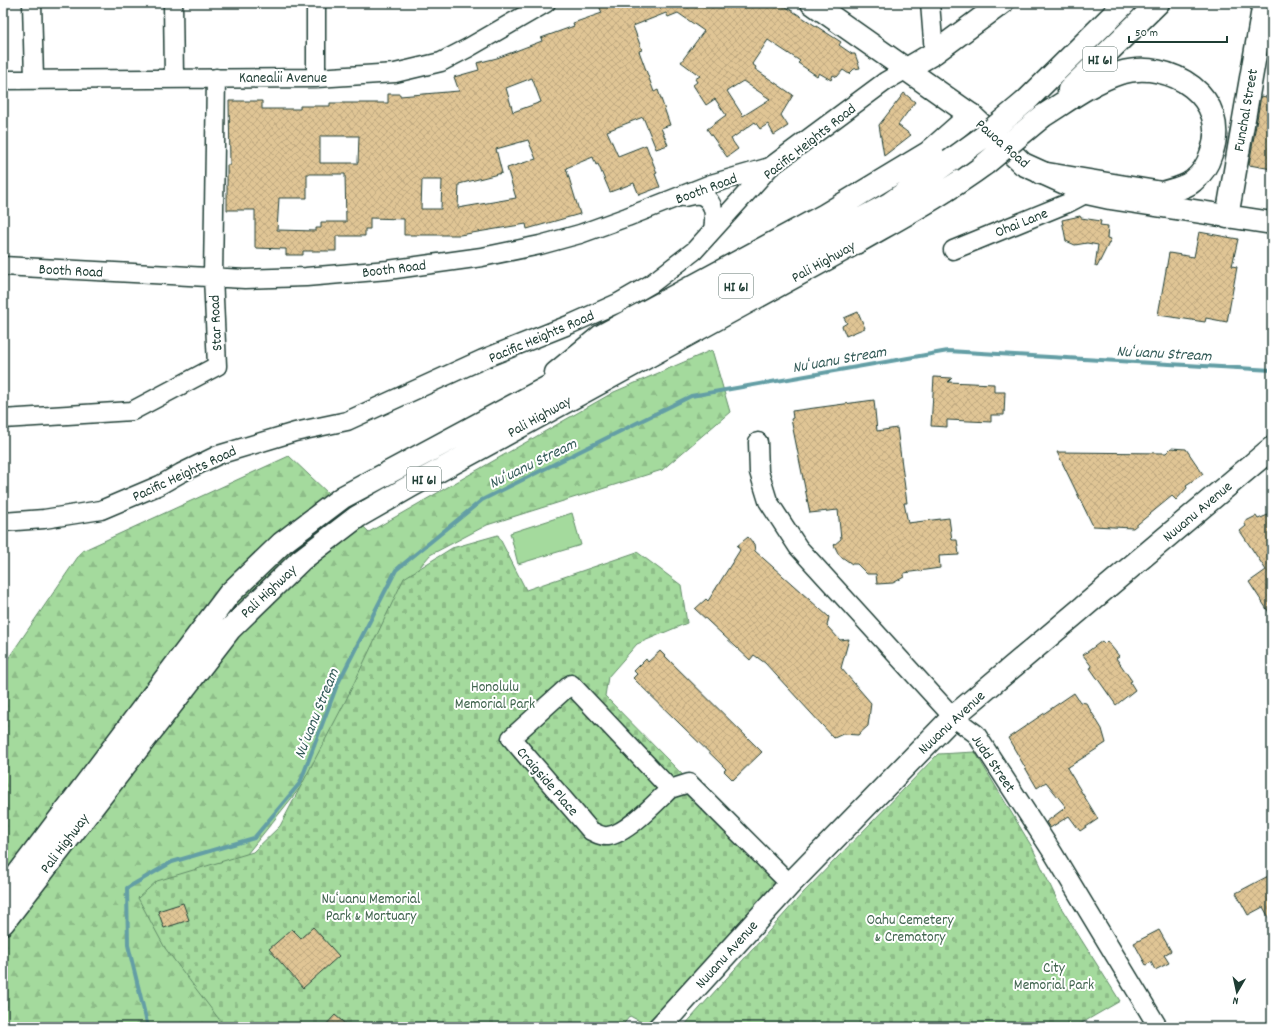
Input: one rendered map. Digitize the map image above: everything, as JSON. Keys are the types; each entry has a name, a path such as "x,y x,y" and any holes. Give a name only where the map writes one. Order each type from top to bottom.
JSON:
{"main road":[{"name":"Pauoa Road","path":"812,3 971,115 1023,164 1041,173 1087,193 1227,217 1272,223"},
{"name":"Pacific Heights Road","path":"906,70 934,53 1002,3"},
{"name":"Pali Highway","path":"3,894 229,594 282,543 343,497 519,404 889,204 982,138 1026,101 1125,3"},
{"name":"Pali Highway","path":"3,923 230,629 301,560 357,517 852,245 965,178 1002,151 1043,116 1158,3"},
{"name":"Funchal Street","path":"1227,217 1264,3"},
{"path":"1041,173 1162,193 1177,189 1192,181 1203,170 1211,156 1216,136 1213,115 1203,98 1184,81 1154,71 1120,73 1089,87 1043,116"},
{"path":"519,404 601,336 825,215 928,153 971,115"},
{"name":"Nuuanu Avenue","path":"660,1027 790,884 953,717 1271,451"}],"street":[{"path":"32,3 34,79"},
{"path":"173,3 174,78"},
{"path":"316,3 316,78"},
{"name":"Kanealii Avenue","path":"3,80 316,78 395,73 441,62 546,3"},
{"path":"930,3 934,53"},
{"name":"Pacific Heights Road","path":"3,522 44,519 101,510 160,485 218,455 275,437 347,421 483,360 618,303 651,284 694,251 770,167 886,81 906,70"},
{"name":"Star Road","path":"3,419 132,411 217,366 213,278 216,78"},
{"name":"Booth Road","path":"3,266 213,278 306,277 388,270 482,257 532,247 580,234 681,197 711,184 770,167"},
{"name":"Ohai Lane","path":"953,250 1068,204 1087,193"},
{"path":"681,197 696,195 703,196 712,205 714,211 713,230"},
{"name":"Judd Street","path":"758,442 759,472 768,501 798,547 953,717 976,734 1053,854 1158,1027"},
{"name":"Craigside Place","path":"670,789 571,684 510,738 591,831 599,835 609,836 628,827 670,789 690,783 790,884"}],"green space":[{"path":"712,350 730,412 662,470 487,525 430,555 409,580 319,764 227,879 228,1027 3,1027 3,666 82,551 289,456 369,532 614,392"},
{"path":"572,513 581,545 518,564 510,533"},
{"path":"498,535 526,590 637,552 681,585 687,623 637,644 608,677 605,696 790,884 645,1024 630,1016 621,1027 225,1027 165,948 138,898 157,881 253,852 280,826 345,702 404,578 452,548"},
{"name":"Oahu Cemetery & Crematory","path":"975,752 1032,847 1060,906 1120,1001 1075,1027 683,1027 804,892 938,754"}],"building":[{"path":"598,3 780,3 841,42 839,45 852,54 855,54 860,68 854,69 849,74 843,70 837,77 833,75 831,80 819,73 817,76 798,63 800,61 768,40 752,64 756,67 755,69 793,95 781,115 788,126 774,135 768,124 760,129 755,122 731,139 738,149 727,157 707,129 726,115 715,99 706,105 693,85 697,82 695,79 700,76 681,62 704,31 678,13 668,17 666,13 633,26 642,50 639,51 654,92 658,90 670,125 661,128 668,145 656,149 643,117 607,131 618,156 646,145 657,173 655,174 660,187 639,195 634,183 610,192 598,164 596,165 593,157 566,168 580,214 527,229 526,224 460,235 404,235 404,219 370,218 370,229 365,229 365,236 336,236 336,251 303,251 303,255 286,255 286,249 255,248 255,210 227,210 227,165 230,165 229,101 262,101 262,109 300,109 300,106 330,106 330,103 388,103 388,94 400,94 400,96 459,91 454,77 479,70 477,63 497,58 542,41 541,38 574,26 573,23 602,13","holes":["532,78 541,102 513,112 506,88","743,81 770,99 743,116 727,91","320,136 359,136 358,163 320,163","528,140 536,159 507,168 516,198 458,208 459,184 502,173 496,149","307,174 345,174 346,222 321,222 321,228 316,228 316,231 277,230 279,198 307,198","422,180 442,180 441,209 421,209"]},
{"path":"904,93 915,102 898,125 911,135 884,156 879,125"},
{"path":"1261,96 1272,98 1272,169 1249,165"},
{"path":"1080,216 1081,218 1101,221 1100,225 1108,226 1107,238 1111,239 1097,267 1095,266 1098,245 1087,243 1075,245 1066,241 1062,220"},
{"path":"1199,232 1238,239 1232,266 1237,267 1227,322 1206,318 1205,322 1158,315 1169,253 1194,257"},
{"path":"858,312 865,328 846,336 842,326 847,323 844,318"},
{"path":"934,377 952,378 948,382 994,384 994,392 1005,392 1004,415 991,415 991,422 947,420 947,427 931,426"},
{"path":"874,400 877,431 897,428 907,503 904,503 908,523 949,518 952,540 957,540 959,555 939,556 940,568 904,573 904,577 893,583 877,584 876,574 867,574 857,564 852,564 839,555 834,545 841,539 838,510 810,513 791,419 793,418 792,411"},
{"path":"1171,448 1186,449 1203,474 1186,485 1187,488 1176,500 1172,496 1133,528 1093,526 1057,452 1166,453"},
{"path":"1268,515 1272,521 1272,617 1249,582 1266,570 1240,531 1246,526 1244,522 1256,516 1258,519"},
{"path":"748,537 754,544 755,551 829,617 827,626 840,640 849,639 841,668 871,703 868,726 858,735 843,734 834,738 765,663 754,655 750,660 695,609 706,599 708,601 740,550 737,546"},
{"path":"1102,641 1104,644 1107,641 1119,656 1116,658 1132,681 1130,682 1135,690 1116,705 1090,668 1092,667 1083,655"},
{"path":"660,651 762,752 733,780 724,771 726,769 633,678 637,674 634,671 646,659 648,662"},
{"path":"1074,693 1080,702 1086,703 1102,729 1106,743 1067,768 1098,819 1080,831 1069,816 1050,828 1046,822 1066,807 1046,782 1037,788 1008,738"},
{"path":"1272,874 1272,923 1263,907 1248,915 1236,893"},
{"path":"183,903 189,920 164,928 158,911"},
{"path":"313,927 339,956 303,988 269,949 292,929 301,938"},
{"path":"1159,930 1171,951 1164,955 1169,963 1155,970 1151,962 1146,965 1134,943"},
{"path":"335,1015 349,1027 324,1027"}],"waterway":[{"name":"Nuʻuanu Stream","path":"148,1027 128,945 127,888 172,862 254,838 300,783 337,685 396,570 482,500 691,396 948,351 1272,370"}],"park label":[{"name":"Honolulu Memorial Park","path":"495,694"},
{"name":"Nuʻuanu Memorial Park & Mortuary","path":"371,906"},
{"name":"City Memorial Park","path":"1054,976"}]}
